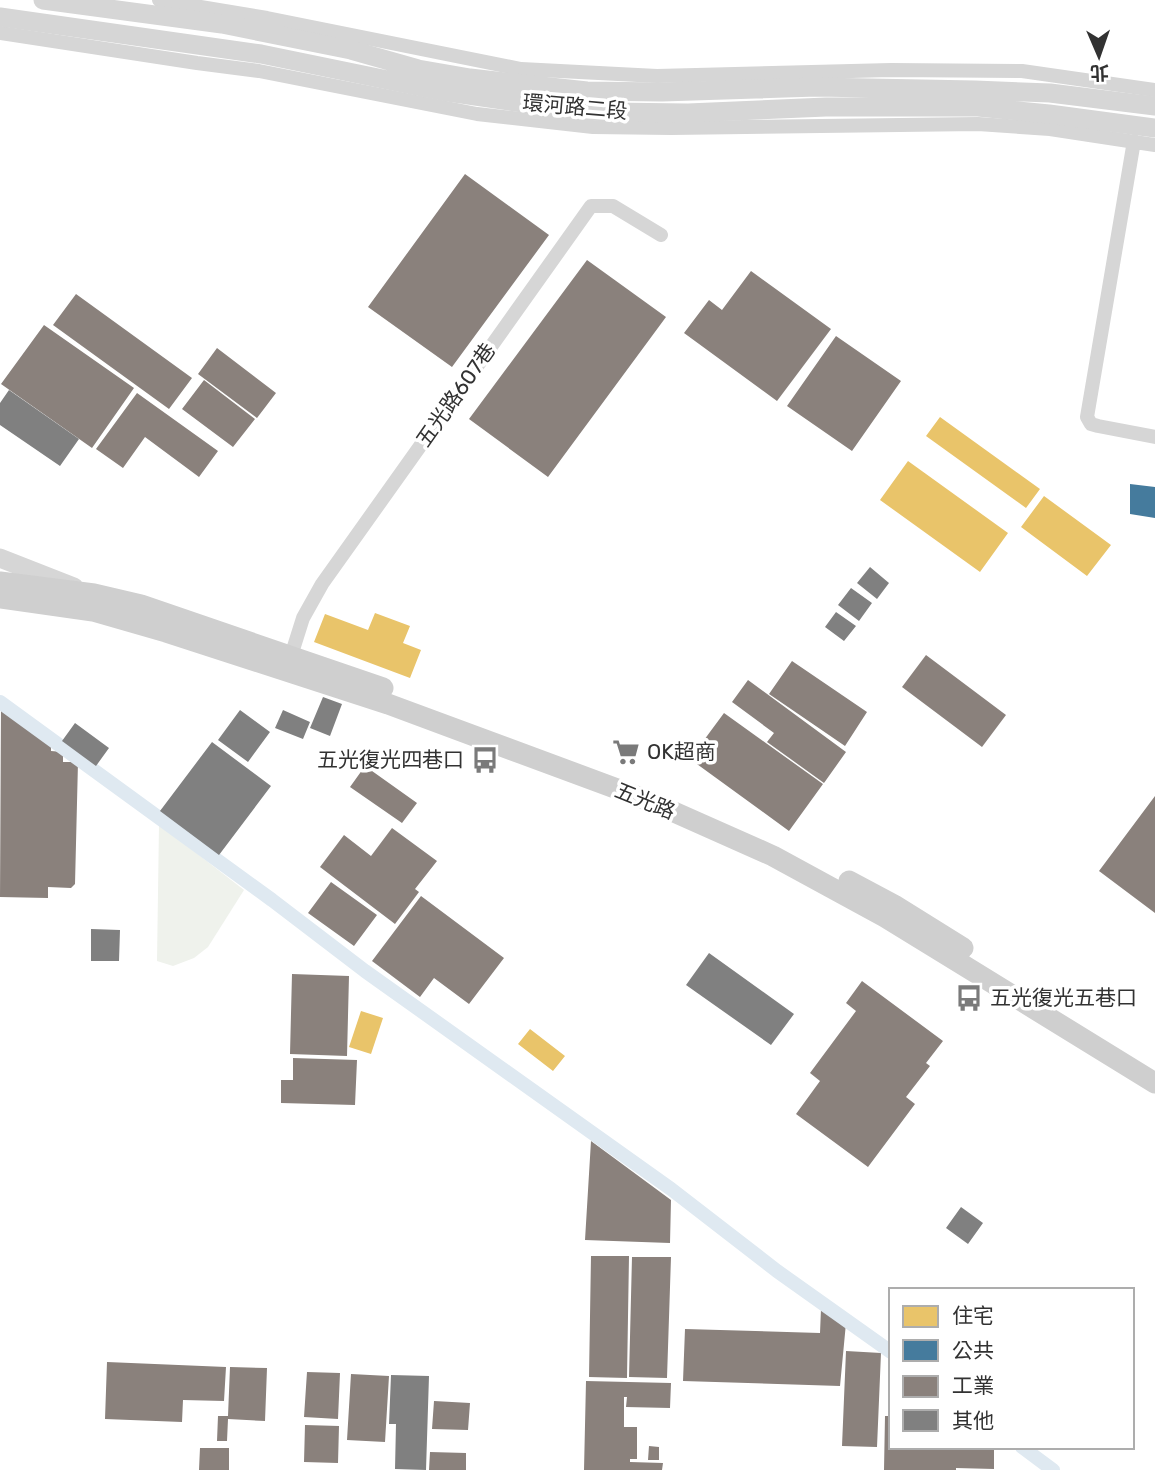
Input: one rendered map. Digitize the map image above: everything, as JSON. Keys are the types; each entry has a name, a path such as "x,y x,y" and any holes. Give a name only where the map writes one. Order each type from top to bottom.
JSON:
{"main road":[{"name":"五光路","path":"0,582 93,603 166,632 388,704 647,800 773,856 885,917 1155,1083"},
{"name":"五光路","path":"0,598 141,605 403,695 655,788 779,844 894,905 1155,1067"}],"street":[{"name":"環河路二段","path":"43,0 222,24 266,25"},
{"name":"環河路二段","path":"159,0 353,43 521,69 657,76 891,69 1022,71 1155,90"},
{"name":"環河路二段","path":"0,17 345,79 571,110 688,113 826,107 978,107 1155,128"},
{"path":"260,63 266,25"},
{"name":"環河路二段","path":"0,33 260,63"},
{"name":"環河路二段","path":"353,43 418,69 587,91 662,92 817,87 975,90 1050,93 1155,106"},
{"path":"345,79 353,43"},
{"name":"環河路二段","path":"345,79 477,114 593,127 978,124 1050,129 1155,145"},
{"path":"1134,141 1087,417 1091,424 1155,437"},
{"name":"五光路607巷","path":"291,656 303,618 322,584 591,206 613,206 661,235"},
{"name":"五光路","path":"0,558 93,603"}],"shaded area":[{"path":"159,824 244,890 208,947 194,958 173,966 157,961"}],"building: 住宅":[{"path":"940,417 1040,489 1026,508 926,436"},
{"path":"908,461 1008,533 980,572 880,500"},
{"path":"1044,496 1111,545 1087,576 1021,527"},
{"path":"375,613 410,626 403,643 421,650 410,678 314,642 325,614 368,630"},
{"path":"361,1011 383,1018 371,1054 349,1047"},
{"path":"530,1029 565,1056 553,1071 518,1044"}],"building: 公共":[{"path":"1130,484 1155,487 1155,518 1130,514"}],"building: 工業":[{"path":"465,174 549,235 452,367 368,307"},
{"path":"587,260 666,317 548,477 469,419"},
{"path":"751,271 831,329 777,401 684,333 709,300 722,310"},
{"path":"76,294 192,378 169,409 53,325"},
{"path":"44,325 134,388 92,448 1,384"},
{"path":"836,336 901,381 852,451 787,406"},
{"path":"217,348 276,393 257,418 198,374"},
{"path":"204,380 255,419 233,447 182,409"},
{"path":"137,393 218,451 199,477 145,437 123,468 96,449"},
{"path":"926,655 1006,715 982,747 902,687"},
{"path":"792,661 867,712 845,746 769,694"},
{"path":"748,680 846,752 824,783 767,742 774,733 732,702"},
{"path":"1,706 51,743 51,751 63,752 63,762 78,762 75,884 71,888 48,887 48,898 0,897"},
{"path":"724,713 823,784 789,831 690,759"},
{"path":"365,766 417,803 402,823 350,787"},
{"path":"1155,796 1155,913 1099,871"},
{"path":"392,828 437,861 415,889 419,892 395,924 320,867 344,835 371,856"},
{"path":"331,882 377,915 354,946 308,913"},
{"path":"421,896 504,958 469,1004 434,978 420,997 372,961"},
{"path":"292,974 349,976 347,1056 290,1054"},
{"path":"862,981 943,1041 926,1063 930,1066 906,1097 915,1104 868,1167 796,1114 820,1081 810,1073 856,1011 846,1003"},
{"path":"293,1058 357,1060 355,1105 281,1103 281,1080 293,1080"},
{"path":"591,1141 671,1200 670,1243 585,1240"},
{"path":"591,1256 629,1256 627,1378 589,1377"},
{"path":"632,1257 671,1257 667,1378 629,1377"},
{"path":"821,1309 846,1323 840,1386 683,1381 685,1329 820,1333"},
{"path":"846,1351 881,1353 877,1447 842,1446"},
{"path":"107,1362 226,1367 224,1401 183,1400 182,1422 105,1419"},
{"path":"230,1367 267,1368 265,1421 228,1419 227,1441 217,1441 218,1416 228,1416"},
{"path":"307,1372 340,1373 338,1419 304,1417"},
{"path":"351,1374 389,1376 385,1442 347,1440"},
{"path":"586,1381 671,1383 670,1408 626,1407 627,1397 624,1397 624,1427 637,1427 637,1459 630,1459 630,1462 663,1463 662,1470 584,1470"},
{"path":"434,1401 470,1403 468,1430 432,1429"},
{"path":"885,1416 889,1416 889,1449 994,1449 994,1469 884,1470"},
{"path":"305,1425 339,1426 338,1463 304,1462"},
{"path":"649,1446 659,1447 659,1460 648,1460"},
{"path":"200,1448 229,1448 229,1470 199,1470"},
{"path":"430,1452 466,1453 466,1470 429,1470"}],"building: 其他":[{"path":"9,390 79,439 60,466 0,425 0,403"},
{"path":"870,567 889,583 877,599 857,583"},
{"path":"851,588 872,603 859,621 838,605"},
{"path":"836,612 856,626 844,641 825,627"},
{"path":"323,697 342,704 330,736 310,728"},
{"path":"240,710 270,732 248,762 218,740"},
{"path":"283,710 310,722 303,739 275,728"},
{"path":"75,723 109,748 96,766 62,741"},
{"path":"212,742 271,786 219,855 160,811"},
{"path":"91,929 120,930 119,961 91,961"},
{"path":"709,953 794,1014 771,1045 686,985"},
{"path":"961,1207 983,1223 968,1244 946,1228"},
{"path":"391,1375 429,1376 426,1470 395,1469 396,1424 389,1424"}],"waterway":[{"path":"0,702 365,971 671,1189 777,1271 889,1351"},
{"path":"1025,1449 1053,1470"}],"place":[{"name":"OK超商","path":"626,752"},
{"name":"五光復光四巷口","path":"485,760"},
{"name":"五光復光五巷口","path":"969,998"}]}
